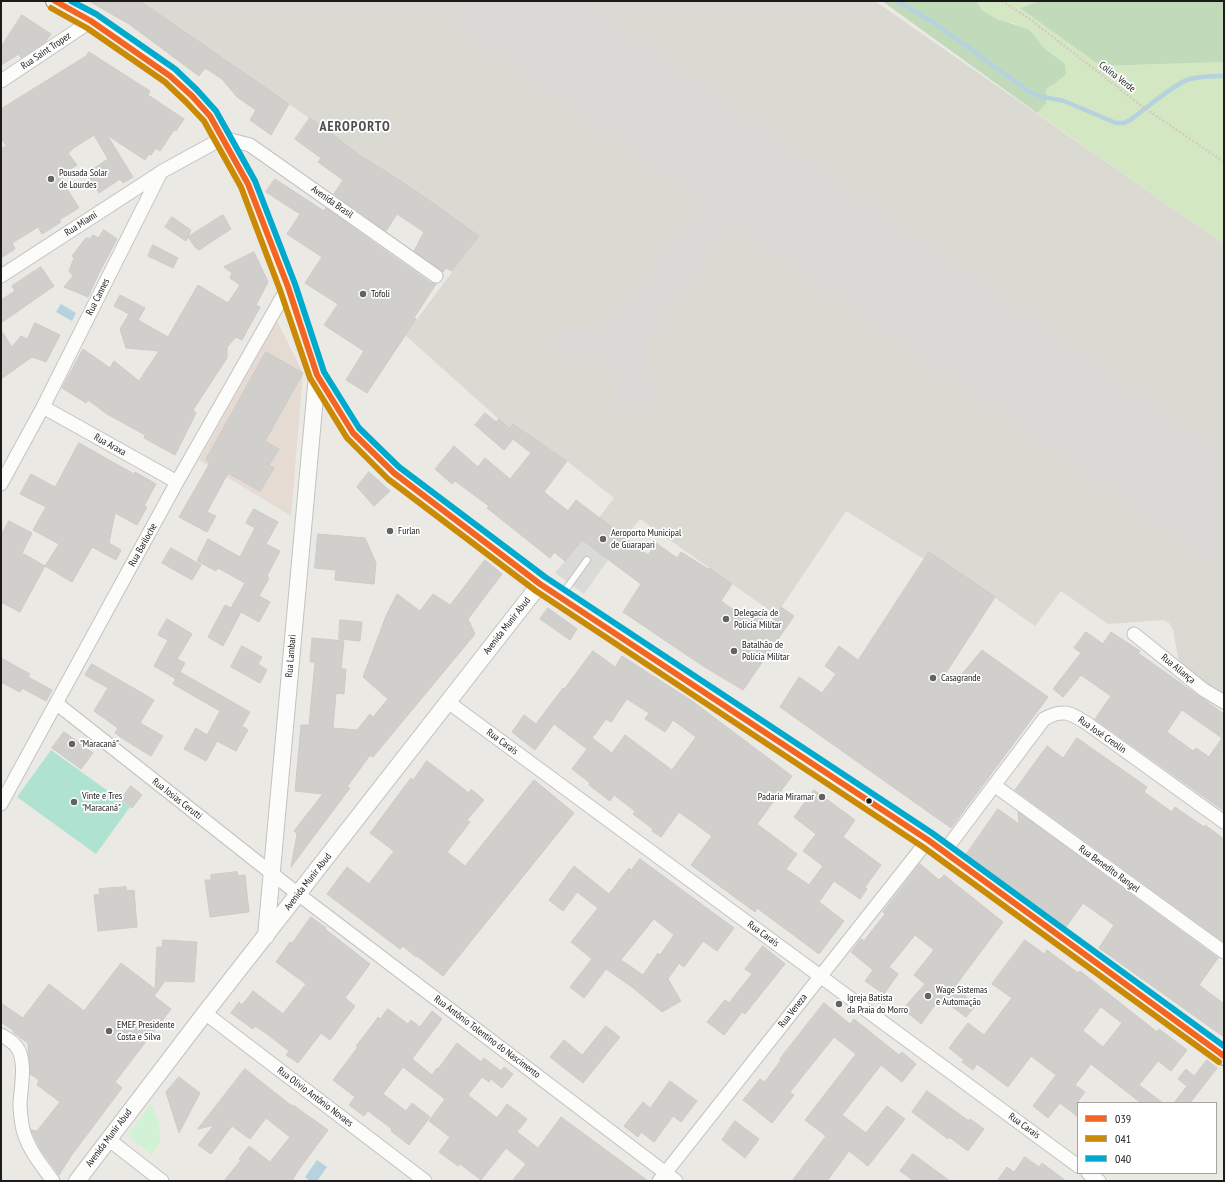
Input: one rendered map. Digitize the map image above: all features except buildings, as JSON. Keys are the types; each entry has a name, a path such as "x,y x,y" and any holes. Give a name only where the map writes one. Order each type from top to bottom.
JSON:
{"main road":[{"path":"55,1 91,21 170,76 206,111 224,138 248,184 288,287 317,375 353,433 394,473 540,584 928,840 1224,1056"}],"street":[{"name":"Rua Saint Tropez","path":"1,81 91,21"},
{"path":"161,172 224,138"},
{"name":"Avenida Brasil","path":"224,138 250,145 436,276"},
{"name":"Rua Miami","path":"1,276 161,172"},
{"name":"Rua Cannes","path":"1,484 42,407 161,172"},
{"name":"Rua Bariloche","path":"1,804 177,482 288,287"},
{"name":"Rua Lambari","path":"266,936 317,375"},
{"name":"Rua Araxa","path":"42,407 177,482"},
{"path":"1,461 20,449"},
{"name":"Avenida Munir Abud","path":"77,1181 205,1013 540,584"},
{"name":"Rua Aliança","path":"1134,634 1204,690 1224,702"},
{"name":"Rua Carais","path":"448,702 1077,1165"},
{"name":"Rua Josias Cerutti","path":"56,703 298,894"},
{"name":"Rua José Creolin","path":"944,852 1044,719 1053,714 1062,712 1072,714 1088,724 1224,822"},
{"name":"Rua Benedito Rangel","path":"994,785 1224,952"},
{"name":"Rua Veneza","path":"662,1177 928,840"},
{"name":"Rua Antônio Tolentino do Nascimento","path":"298,894 662,1177 676,1181"},
{"name":"Rua Olivio Antônio Novaes","path":"205,1013 425,1181"},
{"path":"1,1035 17,1047 21,1057 22,1070 20,1106 22,1125 27,1142 34,1156 53,1181"},
{"path":"108,1139 162,1181"},
{"path":"1089,1174 1099,1181"}],"lane":[{"path":"560,597 587,560"}],"path":[{"name":"Colina Verde","path":"1002,1 1031,20 1143,107 1224,162"}],"shaded area":[{"path":"140,1 875,1 1224,244 1224,696 1180,669 1173,630 1169,623 1163,620 1108,624 1061,591 1035,626 929,552 924,559 846,511 776,615 640,519 608,560 582,540 614,498 567,461 514,424 510,429 405,335 479,236"},
{"path":"277,321 303,373 291,516 199,460"},
{"path":"582,540 608,560 584,594 555,573"}],"green space":[{"path":"882,1 976,1 983,11 997,19 1028,29 1043,47 1065,64 1066,74 1046,89 1046,104 1037,113"},
{"path":"976,1 1039,1 1021,7 1101,66 1224,62 1224,244 1037,113 1046,104 1046,89 1054,84 1055,56 1043,47 1035,36 1015,24 997,19 983,11"},
{"path":"1039,1 1224,1 1224,62 1101,66 1020,8"},
{"name":"Vinte e Tres \"Maracaná\"","path":"51,750 130,807 96,854 17,797"},
{"path":"151,1104 159,1122 160,1142 152,1155 127,1135"}],"water":[{"path":"61,304 76,313 72,321 56,312"},
{"path":"317,1160 327,1167 317,1181 310,1181 305,1177"}],"waterway":[{"path":"897,1 933,22 1028,91 1039,96 1064,101 1116,123 1124,123 1130,120 1168,91 1190,79 1198,77 1224,76"}],"taxiway":[{"path":"676,125 700,154 709,170 715,191 715,213"},
{"path":"635,393 628,353 627,337 715,213 739,206 758,205 785,210 811,221"},
{"path":"574,345 601,343 627,337"}],"runway":[{"path":"501,1 1224,514"}],"transit line":[{"name":"039","path":"55,1 91,21 170,76 192,96 210,116 248,184 288,287 317,375 353,433 394,473 540,584 928,840 1224,1056"},
{"name":"040","path":"71,1 96,14 175,69 216,111 255,181 295,284 324,372 359,428 399,467 545,577 932,833 1224,1046"},
{"name":"041","path":"51,8 87,28 165,82 204,121 241,187 280,290 310,378 347,438 388,479 536,591 923,847 1219,1062"}],"place":[{"name":"Pousada Solar de Lourdes","path":"51,179"},
{"name":"Tofoli","path":"363,294"},
{"name":"Furlan","path":"390,531"},
{"name":"Aeroporto Municipal de Guarapari","path":"603,539"},
{"name":"Delegacía de Polícia Milítar","path":"726,619"},
{"name":"Batalhão de Polícia Milítar","path":"734,651"},
{"name":"Casagrande","path":"933,678"},
{"name":"\"Maracaná\"","path":"72,744"},
{"name":"Padaria Miramar","path":"822,797"},
{"name":"Vinte e Tres \"Maracaná\"","path":"74,802"},
{"name":"Wage Sistemas e Automação","path":"928,996"},
{"name":"Igreja Batista da Praia do Morro","path":"839,1004"},
{"name":"EMEF Presidente Costa e Silva","path":"109,1031"}],"district":[{"name":"AEROPORTO","path":"355,127"}]}
